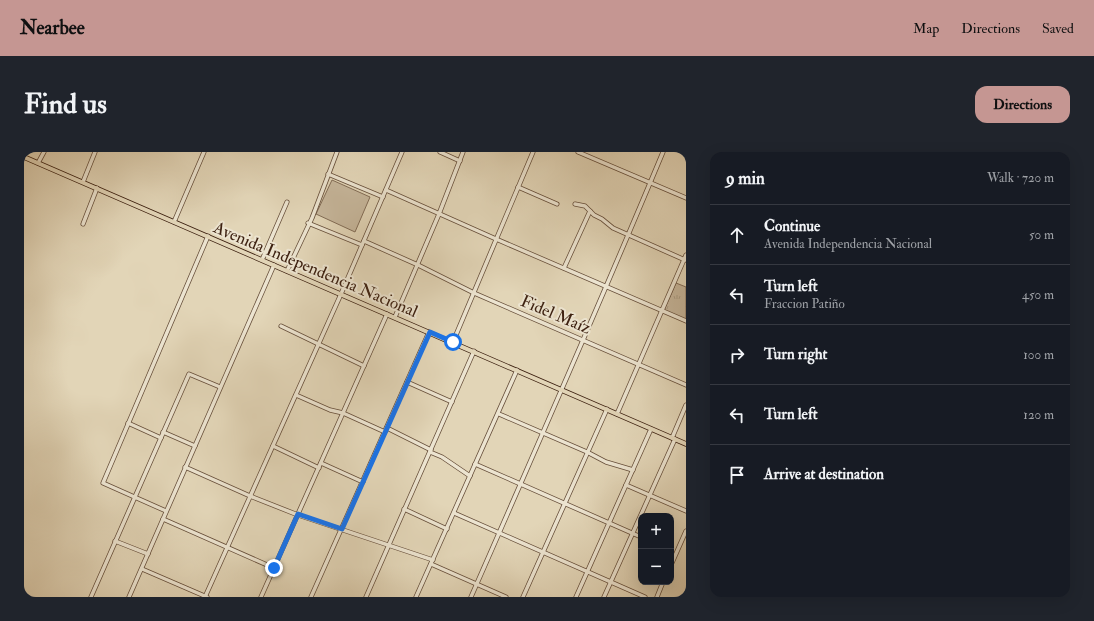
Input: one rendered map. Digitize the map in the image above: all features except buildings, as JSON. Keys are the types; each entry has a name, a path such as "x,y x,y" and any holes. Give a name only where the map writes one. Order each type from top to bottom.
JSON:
{"main road":[{"name":"Avenida Independencia Nacional","path":"24,157 686,444"}],"street":[{"path":"38,163 44,152"},
{"path":"83,182 95,152"},
{"path":"174,222 204,152"},
{"path":"287,271 308,223 312,218 337,152"},
{"path":"142,569 206,597 341,294 402,152"},
{"path":"440,152 460,161"},
{"path":"395,317 440,214 463,152"},
{"path":"453,342 532,152"},
{"path":"578,152 686,198"},
{"path":"471,597 520,484 544,434 663,152"},
{"path":"328,174 383,197"},
{"path":"518,187 557,204"},
{"path":"83,224 97,188"},
{"path":"386,190 686,321"},
{"path":"262,260 287,202"},
{"path":"575,204 582,204 613,228 685,260"},
{"path":"564,268 590,211"},
{"name":"Fidel Maíz","path":"308,223 418,265 474,293 686,385"},
{"path":"166,511 103,483 208,236"},
{"path":"617,414 686,255"},
{"path":"130,597 274,265"},
{"path":"261,597 388,314"},
{"path":"281,326 364,366"},
{"path":"311,597 430,332"},
{"path":"366,597 474,351"},
{"path":"416,597 475,464 499,414 517,370"},
{"path":"91,597 189,374 220,387"},
{"path":"407,382 452,402"},
{"path":"296,395 330,410 343,413 386,430 442,457 470,476"},
{"path":"604,597 674,439 686,405"},
{"path":"522,597 607,409"},
{"path":"499,414 587,452 606,462 633,470"},
{"path":"128,423 161,438"},
{"path":"576,597 651,429"},
{"path":"163,432 195,446"},
{"path":"273,446 319,468"},
{"path":"321,463 363,482"},
{"path":"475,464 638,536"},
{"path":"186,467 250,496 432,562 506,597"},
{"path":"626,485 686,511"},
{"path":"404,509 447,529"},
{"path":"454,514 645,597"},
{"path":"163,519 274,568"},
{"path":"674,557 686,531"},
{"path":"115,541 148,554"},
{"path":"657,597 662,585"}],"green space":[{"path":"332,180 370,197 355,232 316,214"},
{"path":"676,283 686,287 686,320 664,310"}],"route":[{"path":"274,568 298,514 342,529 430,332 453,342"}]}
